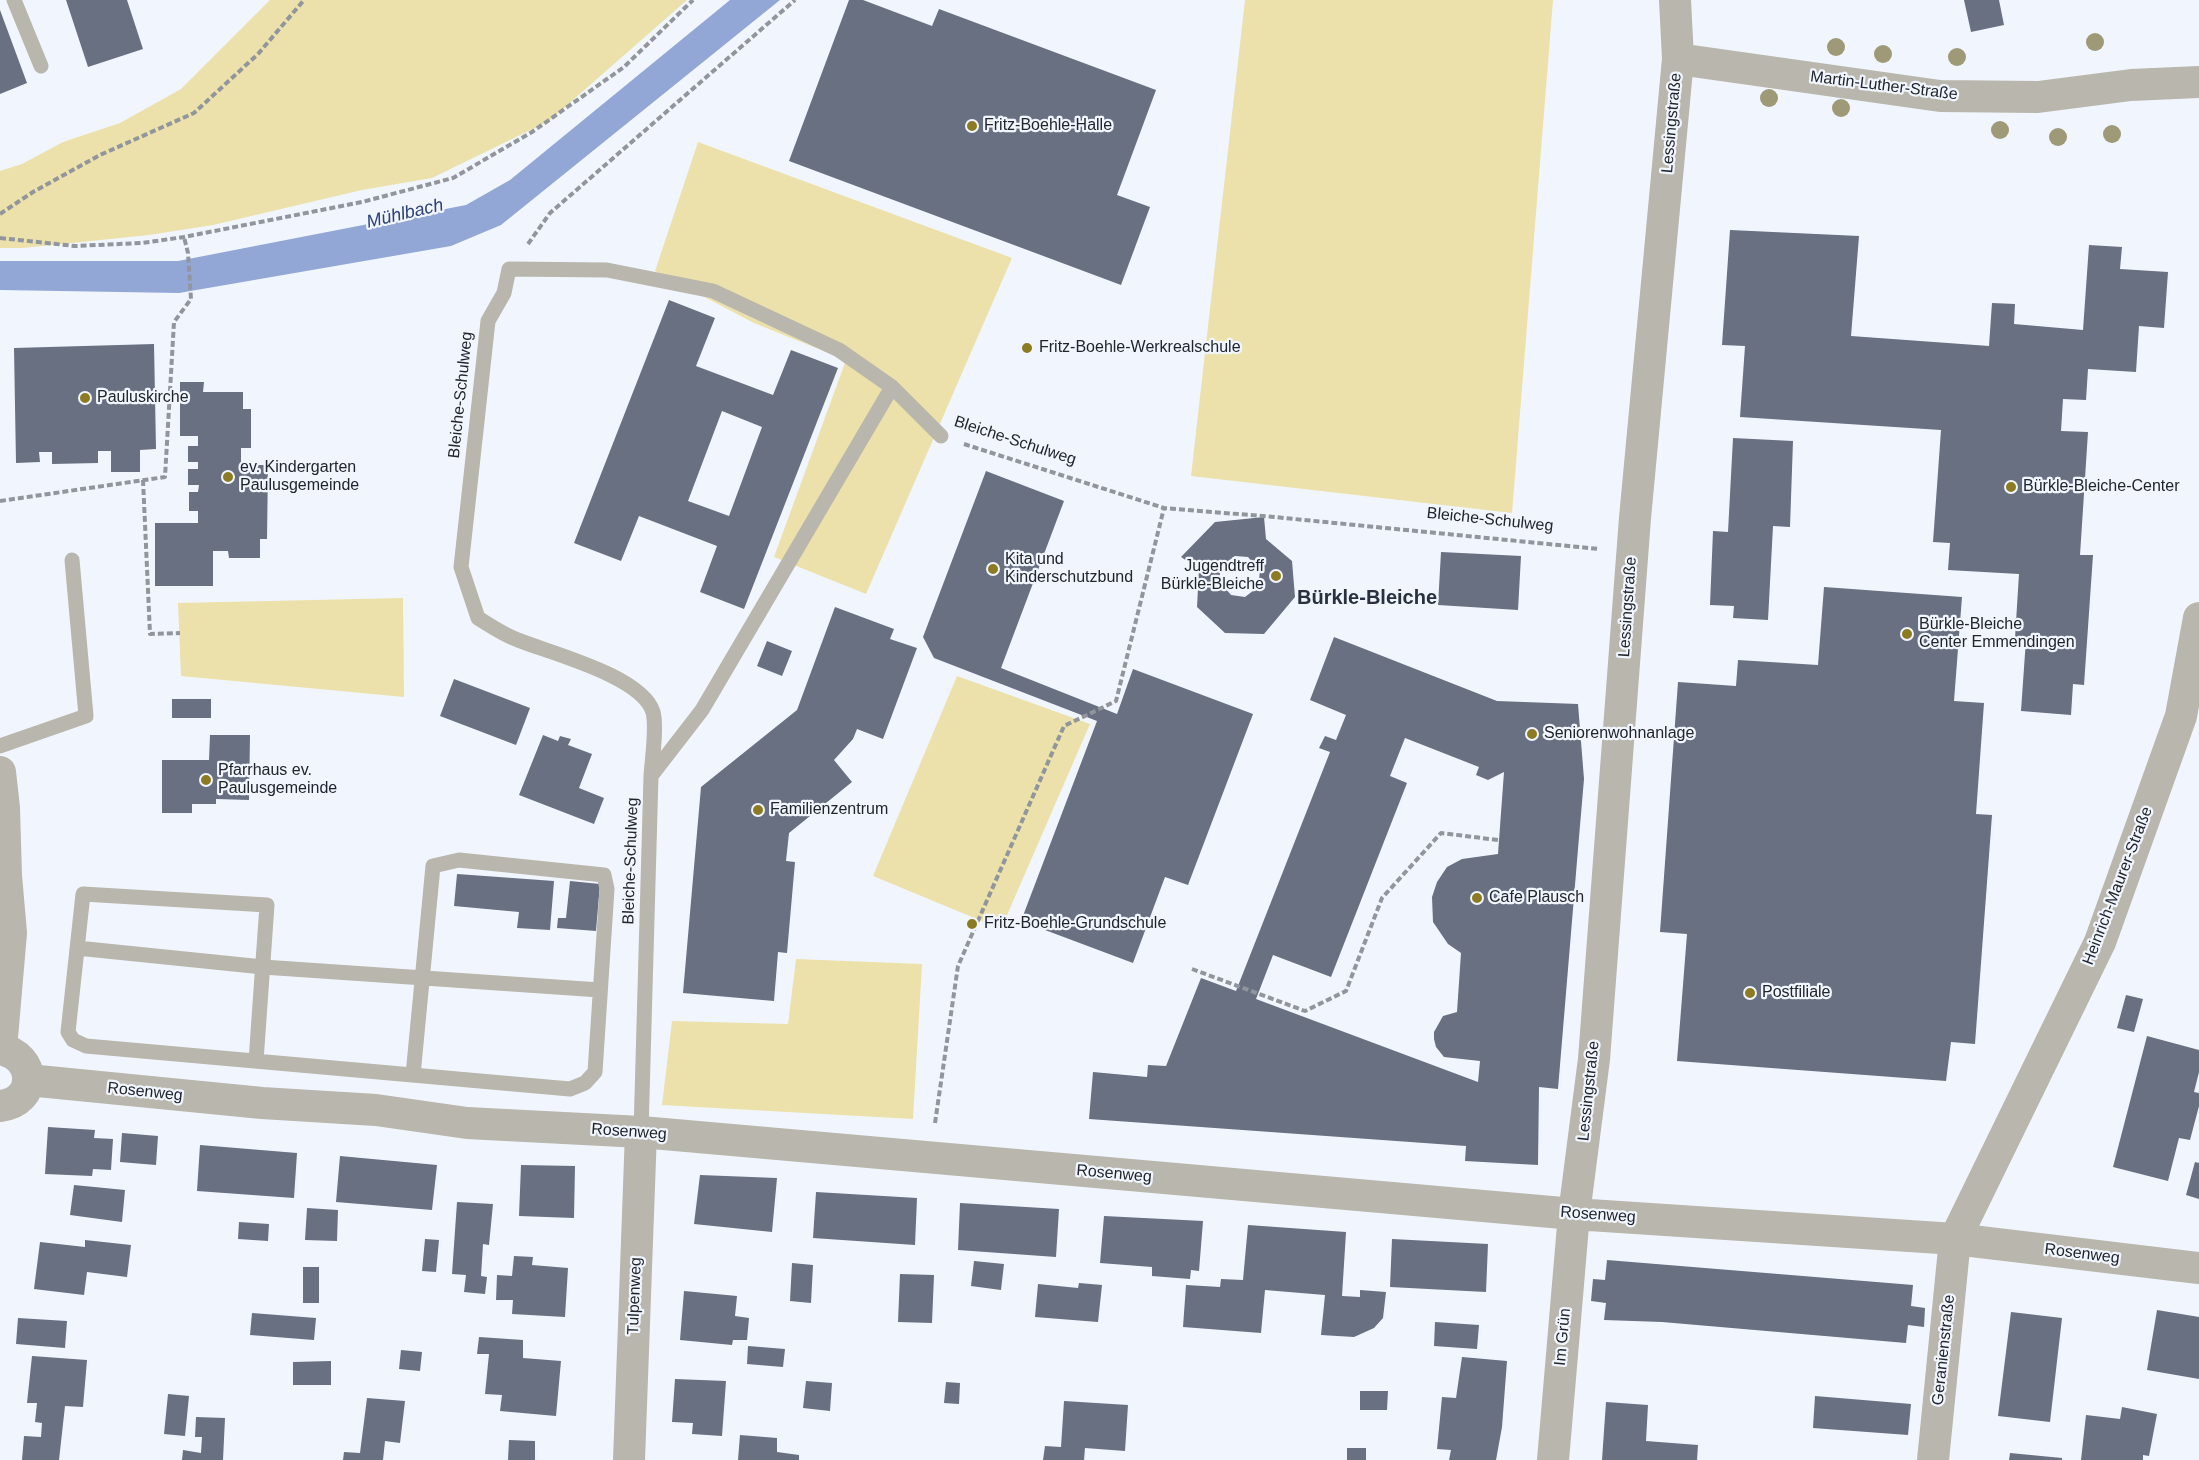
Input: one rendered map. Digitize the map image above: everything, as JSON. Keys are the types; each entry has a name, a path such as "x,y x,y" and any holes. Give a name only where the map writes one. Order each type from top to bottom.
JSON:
{"street":[{"name":"Lessingstraße","path":"1574,1214 1594,1059 1632,553 1678,59 1675,0"},
{"name":"Martin-Luther-Straße","path":"1678,59 1940,96 2038,97 2131,85 2199,82"},
{"name":"Heinrich-Maurer-Straße","path":"1955,1239 2100,942 2181,716 2199,618"},
{"path":"0,772 11,933 0,1049 12,1052 21,1059 27,1069 28,1080 26,1091 19,1100 0,1106"},
{"name":"Rosenweg","path":"28,1080 262,1103 376,1110 460,1123 641,1132 1574,1214 1955,1239 2199,1268"},
{"name":"Tulpenweg","path":"629,1460 641,1132"},
{"name":"Im Grün","path":"1553,1460 1574,1214"},
{"name":"Geranienstraße","path":"1933,1460 1955,1239"}],"lane":[{"path":"14,0 41,66"},
{"name":"Bleiche-Schulweg","path":"641,1132 651,776 654,740 653,711 636,689 577,659 516,640 478,618 461,567 488,321 504,293 510,269 607,270 713,291 839,350 892,387 941,436"},
{"path":"651,776 702,710 892,387"},
{"path":"0,746 86,716 72,560"},
{"path":"256,1061 267,905 83,894 68,1032 73,1040 86,1046 570,1089 585,1083 595,1072 606,889 604,875 459,860 433,866 413,1075"},
{"path":"77,948 263,967 600,990"}],"path":[{"path":"0,214 33,192 100,155 194,113 258,54 304,0"},
{"path":"0,238 75,246 142,243 362,202 453,178 532,132 624,67 693,0"},
{"path":"510,269 550,213 795,0"},
{"path":"0,501 165,477 174,321 191,299 188,253 184,237"},
{"name":"Bleiche-Schulweg","path":"941,436 1164,508 1632,553"},
{"path":"143,480 150,634 180,633"},
{"path":"929,1158 958,966 1065,726 1116,701 1164,508"},
{"path":"1192,969 1305,1011 1346,991 1383,898 1441,833 1498,840"}],"shaded area":[{"path":"270,0 687,0 549,121 432,178 362,190 213,225 149,235 23,248 0,248 0,171 22,164 63,142 120,123 181,89"},
{"path":"1245,0 1553,0 1512,513 1191,476"},
{"path":"698,142 1012,258 866,594 774,557 846,360 754,323 655,271"},
{"path":"403,598 404,697 181,676 178,603"},
{"path":"957,676 1090,724 1001,929 873,876"},
{"path":"796,959 922,964 913,1119 662,1105 672,1021 788,1024"}],"water":[{"path":"730,0 780,0 501,225 451,246 179,293 0,290 0,261 178,261 466,205 510,180"}],"building":[{"path":"66,0 127,0 143,49 88,67"},
{"name":"Fritz-Boehle-Halle","path":"849,0 863,0 932,26 939,9 1156,90 1117,195 1150,207 1121,285 789,161"},
{"path":"1964,0 1999,0 2004,25 1971,32"},
{"path":"0,10 27,83 0,94"},
{"name":"Bürkle-Bleiche-Center","path":"1730,230 1859,236 1851,336 1989,346 1992,303 2015,304 2014,324 2083,330 2089,245 2122,247 2120,269 2168,272 2164,328 2139,326 2136,372 2088,369 2086,400 2063,399 2061,431 2088,432 2080,555 2093,555 2084,685 2073,684 2071,715 2021,711 2026,639 2015,638 2019,574 1948,570 1950,543 1933,542 1941,430 1740,417 1745,346 1722,345"},
{"path":"669,300 715,318 696,366 773,395 791,350 838,368 744,609 700,592 717,546 639,516 621,561 574,543","holes":["722,411 762,427 729,516 688,501"]},
{"name":"Pauluskirche","path":"154,344 156,449 140,450 140,472 111,472 111,451 98,451 98,463 52,464 52,452 39,452 40,462 16,463 14,348"},
{"name":"ev. Kindergarten Paulusgemeinde","path":"180,382 204,382 203,392 243,392 243,409 251,409 251,448 241,448 241,465 268,465 267,539 260,539 260,558 229,558 228,551 213,551 213,586 155,586 155,523 198,523 198,511 189,511 189,492 198,492 199,485 188,485 188,469 198,469 198,462 188,462 188,446 198,446 198,436 180,436"},
{"path":"1733,438 1793,441 1790,527 1773,526 1768,620 1733,618 1734,606 1710,605 1713,531 1728,532"},
{"name":"Fritz-Boehle-Grundschule","path":"986,471 1064,501 1001,668 1117,714 1133,669 1253,714 1188,885 1165,877 1133,963 1021,921 1097,721 934,658 923,637"},
{"name":"Jugendtreff Bürkle-Bleiche","path":"1264,517 1266,539 1292,561 1295,597 1264,634 1225,633 1197,607 1199,569 1181,557 1215,522","holes":["1235,556 1248,557 1260,571 1258,587 1245,597 1231,595 1219,581 1221,566"]},
{"path":"1441,552 1521,556 1518,610 1438,605"},
{"path":"1824,587 1962,597 1954,701 1984,703 1976,814 1992,815 1975,1044 1951,1042 1946,1081 1677,1061 1687,934 1660,932 1678,682 1736,686 1738,660 1818,665"},
{"name":"Familienzentrum","path":"835,607 894,629 890,639 917,648 883,739 857,729 853,739 834,760 852,782 789,833 786,861 795,862 787,953 778,952 774,1001 683,993 701,787 797,710"},
{"path":"1334,637 1497,701 1578,704 1584,779 1558,1089 1539,1087 1538,1165 1465,1161 1466,1146 1089,1119 1093,1072 1147,1077 1148,1065 1166,1066 1201,978 1236,991 1330,752 1319,748 1325,736 1336,740 1346,715 1310,700","holes":["1405,738 1479,767 1476,775 1488,780 1504,772 1498,854 1462,859 1447,867 1437,882 1432,897 1433,922 1448,944 1461,953 1457,1012 1443,1016 1434,1032 1434,1039 1436,1047 1444,1057 1480,1061 1478,1082 1256,999 1273,955 1331,977 1407,783 1390,776"]},
{"path":"767,641 792,651 782,676 757,666"},
{"path":"454,679 530,708 516,745 440,716"},
{"path":"172,699 211,699 211,718 172,718"},
{"name":"Pfarrhaus ev. Paulusgemeinde","path":"210,735 250,735 249,800 216,799 216,804 192,804 192,813 162,813 162,760 209,760"},
{"path":"543,735 558,741 560,736 571,739 568,745 592,754 579,788 604,798 594,824 519,795"},
{"path":"457,874 554,881 550,930 517,928 519,912 454,906"},
{"path":"570,881 600,884 596,931 557,928 558,918 566,918"},
{"path":"2126,995 2143,999 2134,1032 2117,1028"},
{"path":"2147,1036 2199,1050 2199,1072 2194,1092 2199,1093 2199,1106 2190,1140 2179,1138 2168,1181 2113,1167"},
{"path":"48,1127 95,1130 94,1138 113,1139 111,1170 93,1169 92,1176 45,1174"},
{"path":"122,1133 158,1136 156,1165 120,1162"},
{"path":"200,1145 297,1153 294,1198 197,1191"},
{"path":"340,1156 437,1165 432,1210 336,1202"},
{"path":"2195,1162 2199,1163 2199,1199 2186,1195"},
{"path":"521,1165 575,1166 574,1218 519,1216"},
{"path":"700,1175 777,1178 772,1232 694,1224"},
{"path":"74,1185 125,1190 122,1222 70,1215"},
{"path":"816,1192 917,1198 915,1245 813,1238"},
{"path":"457,1202 493,1204 489,1245 483,1244 481,1276 487,1277 485,1294 464,1292 466,1275 452,1274"},
{"path":"960,1203 1059,1209 1056,1257 958,1250"},
{"path":"307,1208 338,1210 337,1241 305,1240"},
{"path":"1104,1216 1203,1221 1199,1271 1191,1270 1190,1279 1152,1276 1152,1267 1100,1263"},
{"path":"239,1222 269,1224 268,1241 238,1239"},
{"path":"1248,1225 1346,1232 1342,1296 1360,1297 1360,1290 1386,1292 1383,1318 1374,1328 1354,1337 1321,1335 1325,1295 1265,1290 1261,1333 1183,1327 1186,1285 1220,1287 1221,1279 1243,1280"},
{"path":"425,1239 439,1240 436,1272 422,1271"},
{"path":"1392,1239 1488,1244 1486,1292 1390,1287"},
{"path":"85,1240 131,1245 127,1277 87,1272 84,1295 34,1289 40,1242 85,1247"},
{"path":"514,1256 533,1257 532,1265 568,1268 565,1317 512,1314 513,1300 496,1300 497,1275 512,1276"},
{"path":"1607,1260 1913,1285 1911,1306 1925,1308 1924,1327 1908,1325 1906,1343 1662,1322 1604,1320 1606,1303 1591,1301 1593,1279 1605,1280"},
{"path":"974,1261 1004,1264 1001,1290 971,1286"},
{"path":"792,1263 813,1265 811,1303 790,1301"},
{"path":"303,1267 319,1267 319,1303 303,1303"},
{"path":"900,1274 934,1275 932,1323 898,1322"},
{"path":"1079,1283 1102,1285 1098,1322 1035,1317 1038,1284 1078,1288"},
{"path":"684,1291 737,1296 735,1316 749,1318 747,1340 733,1340 732,1345 680,1340"},
{"path":"2157,1310 2199,1317 2199,1379 2147,1370"},
{"path":"2011,1312 2062,1318 2050,1422 1998,1416"},
{"path":"252,1313 316,1318 314,1340 250,1335"},
{"path":"18,1318 67,1321 65,1348 16,1344"},
{"path":"1435,1322 1479,1325 1477,1349 1434,1346"},
{"path":"479,1337 523,1340 523,1358 561,1361 556,1416 500,1411 502,1395 485,1394 489,1354 477,1354"},
{"path":"748,1346 785,1349 783,1367 747,1364"},
{"path":"401,1350 422,1352 420,1371 399,1369"},
{"path":"32,1356 87,1360 83,1407 65,1406 59,1460 22,1460 24,1436 41,1437 42,1423 35,1422 37,1403 27,1403"},
{"path":"1462,1357 1507,1361 1502,1427 1496,1460 1449,1460 1451,1450 1437,1449 1442,1397 1456,1398"},
{"path":"331,1361 331,1385 293,1385 293,1362"},
{"path":"675,1379 726,1381 722,1436 692,1434 693,1423 672,1422"},
{"path":"806,1381 832,1383 830,1411 803,1408"},
{"path":"946,1382 960,1383 959,1404 944,1403"},
{"path":"1360,1391 1388,1391 1387,1410 1360,1410"},
{"path":"168,1394 189,1396 185,1436 164,1434"},
{"path":"1815,1396 1911,1404 1908,1435 1813,1428"},
{"path":"367,1398 405,1401 400,1443 385,1441 383,1460 343,1460 344,1452 360,1453"},
{"path":"1064,1401 1128,1405 1125,1451 1085,1448 1084,1460 1043,1460 1045,1446 1061,1447"},
{"path":"1606,1402 1648,1405 1646,1441 1698,1445 1697,1460 1602,1460"},
{"path":"2122,1407 2157,1414 2149,1456 2143,1455 2143,1460 2081,1460 2086,1415 2120,1419"},
{"path":"196,1417 225,1418 223,1460 182,1460 183,1450 201,1453 202,1437 195,1437"},
{"path":"740,1435 777,1438 777,1452 799,1455 799,1460 738,1460"},
{"path":"509,1440 535,1441 535,1460 508,1460"},
{"path":"1347,1448 1366,1448 1366,1460 1347,1460"},
{"path":"2010,1453 2062,1458 2062,1460 2009,1460"}],"place":[{"name":"Fritz-Boehle-Halle","path":"972,126"},
{"name":"Fritz-Boehle-Werkrealschule","path":"1027,348"},
{"name":"Pauluskirche","path":"85,398"},
{"name":"ev. Kindergarten Paulusgemeinde","path":"228,477"},
{"name":"Bürkle-Bleiche-Center","path":"2011,487"},
{"name":"Kita und Kinderschutzbund","path":"993,569"},
{"name":"Jugendtreff Bürkle-Bleiche","path":"1276,576"},
{"name":"Bürkle-Bleiche Center Emmendingen","path":"1907,634"},
{"name":"Seniorenwohnanlage","path":"1532,734"},
{"name":"Pfarrhaus ev. Paulusgemeinde","path":"206,780"},
{"name":"Familienzentrum","path":"758,810"},
{"name":"Cafe Plausch","path":"1477,898"},
{"name":"Fritz-Boehle-Grundschule","path":"972,924"},
{"name":"Postfiliale","path":"1750,993"}],"district":[{"name":"Bürkle-Bleiche","path":"1367,598"}],"water label":[{"name":"Mühlbach","path":"405,214"}]}
